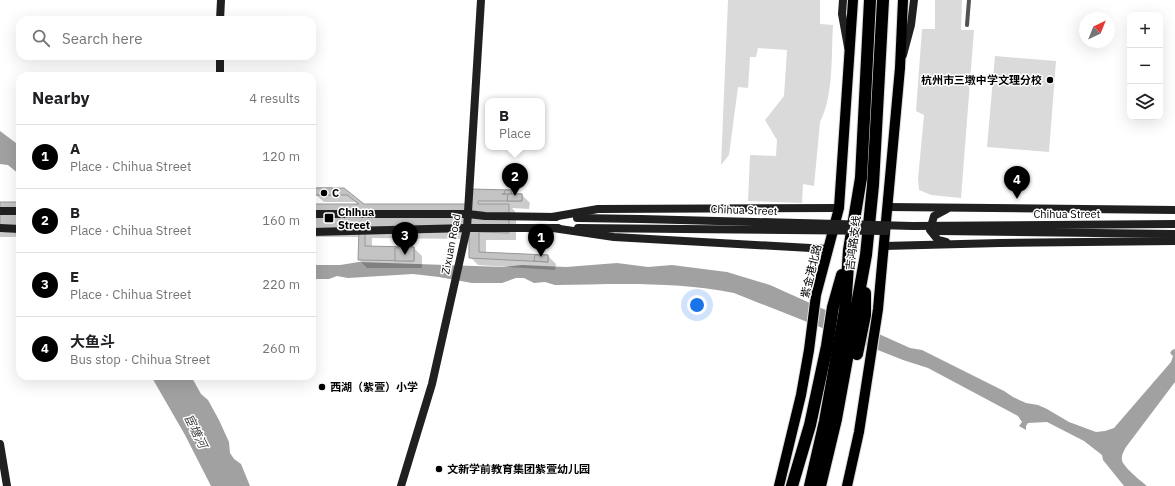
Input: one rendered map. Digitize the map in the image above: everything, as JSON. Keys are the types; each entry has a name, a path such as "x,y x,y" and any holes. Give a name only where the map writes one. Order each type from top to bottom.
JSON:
{"highway":[{"name":"吉鸿路支线","path":"849,311 849,250 861,178 870,0"},
{"name":"吉鸿路支线","path":"810,486 842,352 849,311 866,255 873,185 884,0"},
{"path":"828,486 842,352 849,311"},
{"name":"吉鸿路支线","path":"820,486 836,419 842,352"},
{"path":"792,486 810,425 842,352"}],"main road":[{"path":"220,16 221,0"},
{"name":"Zixuan Road","path":"401,486 432,384 467,228 481,0"},
{"name":"紫金港北路","path":"843,0 842,14 850,59"},
{"name":"紫金港北路","path":"779,486 801,395 816,295 839,208 850,59 852,0"},
{"path":"847,486 859,432 877,319 900,68 903,0"},
{"path":"900,68 911,24 914,0"},
{"path":"220,60 220,72"},
{"path":"887,207 1175,210"},
{"path":"552,217 598,209 839,208"},
{"path":"949,208 934,216 930,230 938,240 952,244"},
{"path":"0,211 16,211"},
{"name":"Chihua Street","path":"316,214 468,214 485,216 913,226 1175,224"},
{"path":"0,228 16,229"},
{"name":"Chihua Street","path":"316,232 467,228 578,228 1175,234"},
{"path":"553,228 614,237 828,249"},
{"path":"884,246 1175,241"},
{"path":"0,444 7,486"}],"lane":[{"path":"967,25 969,0"}],"shaded area":[{"path":"728,0 820,0 820,24 833,25 830,87 828,100 820,122 814,186 803,184 802,203 748,201 750,155 776,156 777,140 765,120 784,96 787,50 758,48 756,57 750,57 748,88 738,87 729,155 721,165"},
{"path":"935,0 962,0 961,30 974,30 961,198 931,195 919,190 918,179 924,115 916,111 922,29 935,29"},
{"path":"995,56 1056,61 1049,152 987,147"}],"water":[{"path":"0,131 16,143 16,172 8,165 0,164"},
{"path":"359,262 504,267 522,265 566,267 617,263 648,267 672,265 727,272 770,285 910,348 922,350 1004,391 1013,397 1026,403 1038,405 1069,422 1096,432 1114,428 1171,362 1173,356 1170,353 1175,349 1175,382 1126,447 1122,455 1122,460 1125,466 1147,486 1124,486 1103,460 1102,455 1084,441 1047,422 1028,423 1026,430 1019,426 1022,422 1018,416 928,368 903,360 734,293 712,289 645,284 555,285 545,282 534,283 524,278 516,278 502,283 472,283 413,274 348,278 337,276 329,279 316,279 316,265 340,265"},
{"name":"宦塘河","path":"153,380 193,380 201,394 208,400 219,420 229,442 230,453 234,459 241,464 250,486 211,486 185,435"}],"building":[{"name":"Chihua Street","path":"316,188 344,188 364,204 470,204 470,189 512,190 511,194 522,194 522,201 478,201 478,204 509,204 509,233 479,232 479,252 548,255 548,262 469,258 469,232 365,231 365,246 414,247 414,261 358,260 359,230 316,230 316,204 359,204 347,195 316,195"},
{"name":"C","path":"316,188 332,188 332,195 316,195"},
{"path":"505,190 512,190 511,194 504,194"},
{"path":"508,194 522,194 522,201 507,201"},
{"path":"0,202 16,202 16,233 13,230 0,230"},
{"path":"414,247 414,261 395,261 395,248"},
{"path":"535,255 548,255 548,262 534,261"}],"place":[{"name":"杭州市三墩中学文理分校","path":"1050,80"},
{"name":"C","path":"324,193"},
{"name":"B","path":"515,196"},
{"name":"大鱼斗","path":"1017,199"},
{"name":"Chihua Street","path":"329,218"},
{"name":"E","path":"405,255"},
{"name":"A","path":"541,257"},
{"name":"西湖（紫萱）小学","path":"322,387"},
{"name":"文新学前教育集团紫萱幼儿园","path":"439,469"}]}
